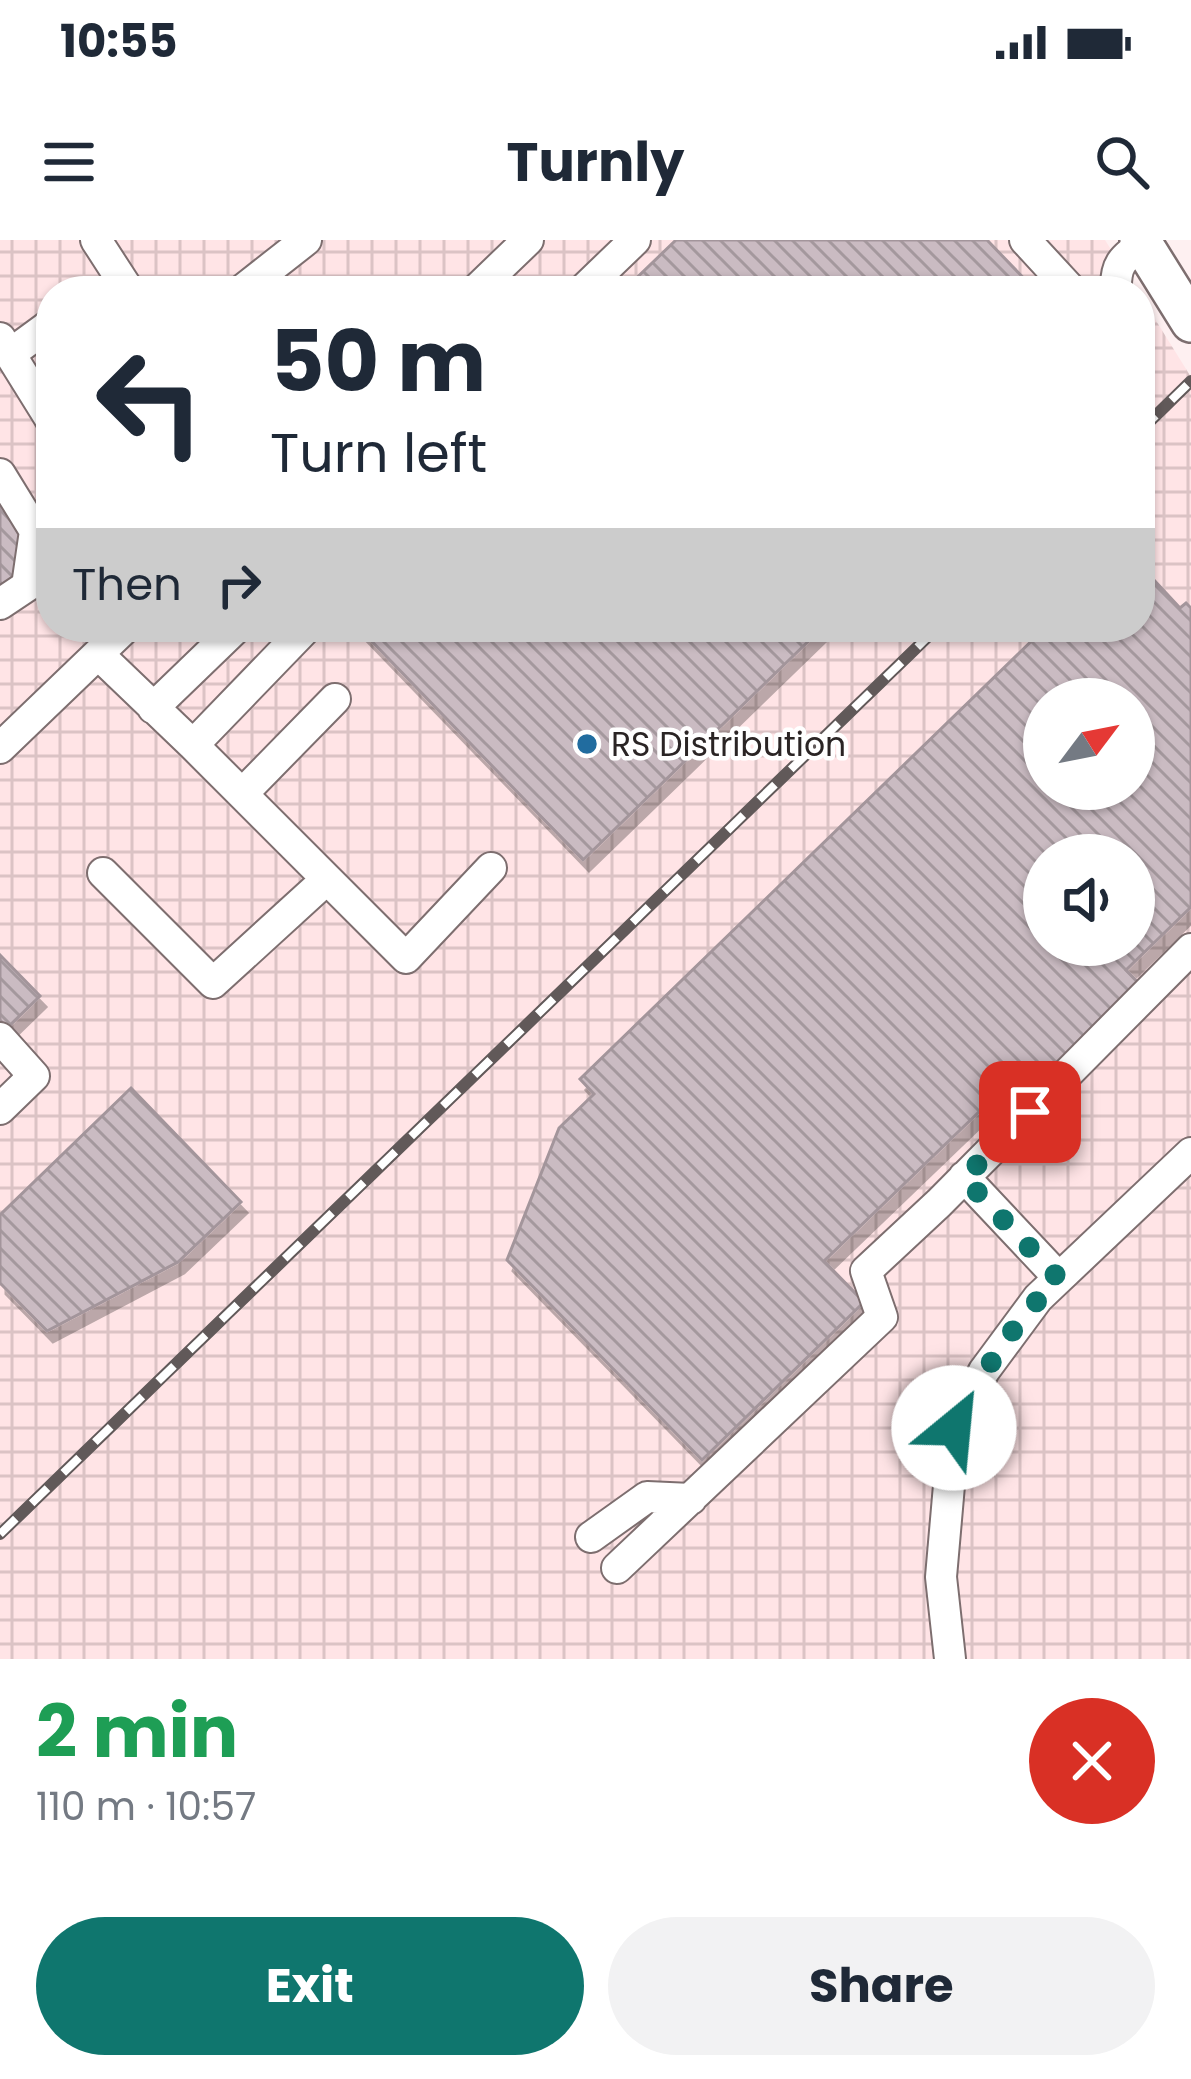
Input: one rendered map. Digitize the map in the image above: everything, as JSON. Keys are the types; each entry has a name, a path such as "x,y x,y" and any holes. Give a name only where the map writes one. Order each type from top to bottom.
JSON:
{"main road":[{"path":"1142,242 1191,322"}],"street":[{"path":"96,240 112,276"},
{"path":"260,276 305,240"},
{"path":"491,276 528,240"},
{"path":"598,276 635,240"},
{"path":"1025,240 1058,276"},
{"path":"1116,276 1120,260 1142,242"},
{"path":"36,331 5,346 36,396"},
{"path":"0,474 35,531 27,586 0,604"},
{"path":"0,748 110,642"},
{"path":"153,708 221,642"},
{"path":"193,745 293,642"},
{"path":"98,654 406,958 491,868"},
{"path":"242,794 335,699"},
{"path":"103,873 213,983 327,879"},
{"path":"617,1568 882,1317 866,1271 1191,949"},
{"path":"0,1039 34,1076 0,1109"},
{"path":"950,1659 941,1577 954,1428 984,1371 1038,1298 1191,1153"},
{"path":"964,1178 1059,1279"},
{"path":"591,1537 647,1497 691,1499"}],"shaded area":[{"path":"0,240 1105,240 1128,276 36,276 36,642 1155,642 1155,319 1191,377 1191,1659 0,1659"}],"building":[{"path":"676,240 987,240 1022,276 639,276"},
{"path":"0,502 24,541 9,587 0,592"},
{"path":"1155,581 1180,608 1186,603 1191,608 1191,907 1155,942 1155,834 1023,834 1023,966 1130,966 1126,970 1143,988 1028,1099 1009,1083 824,1261 864,1302 702,1460 507,1260 559,1128 594,1094 580,1079 1031,642 1155,642"},
{"name":"RS Distribution","path":"372,642 808,642 583,860"},
{"path":"0,955 40,996 7,1028 0,1020"},
{"path":"131,1088 241,1202 178,1262 47,1331 0,1283 0,1215"}],"railway":[{"path":"1155,416 1191,381"},
{"path":"0,1534 922,642"}],"place":[{"name":"RS Distribution","path":"587,744"}],"route":[{"path":"954,1428 984,1371 1038,1298 1059,1279 964,1178 1030,1112"}]}
